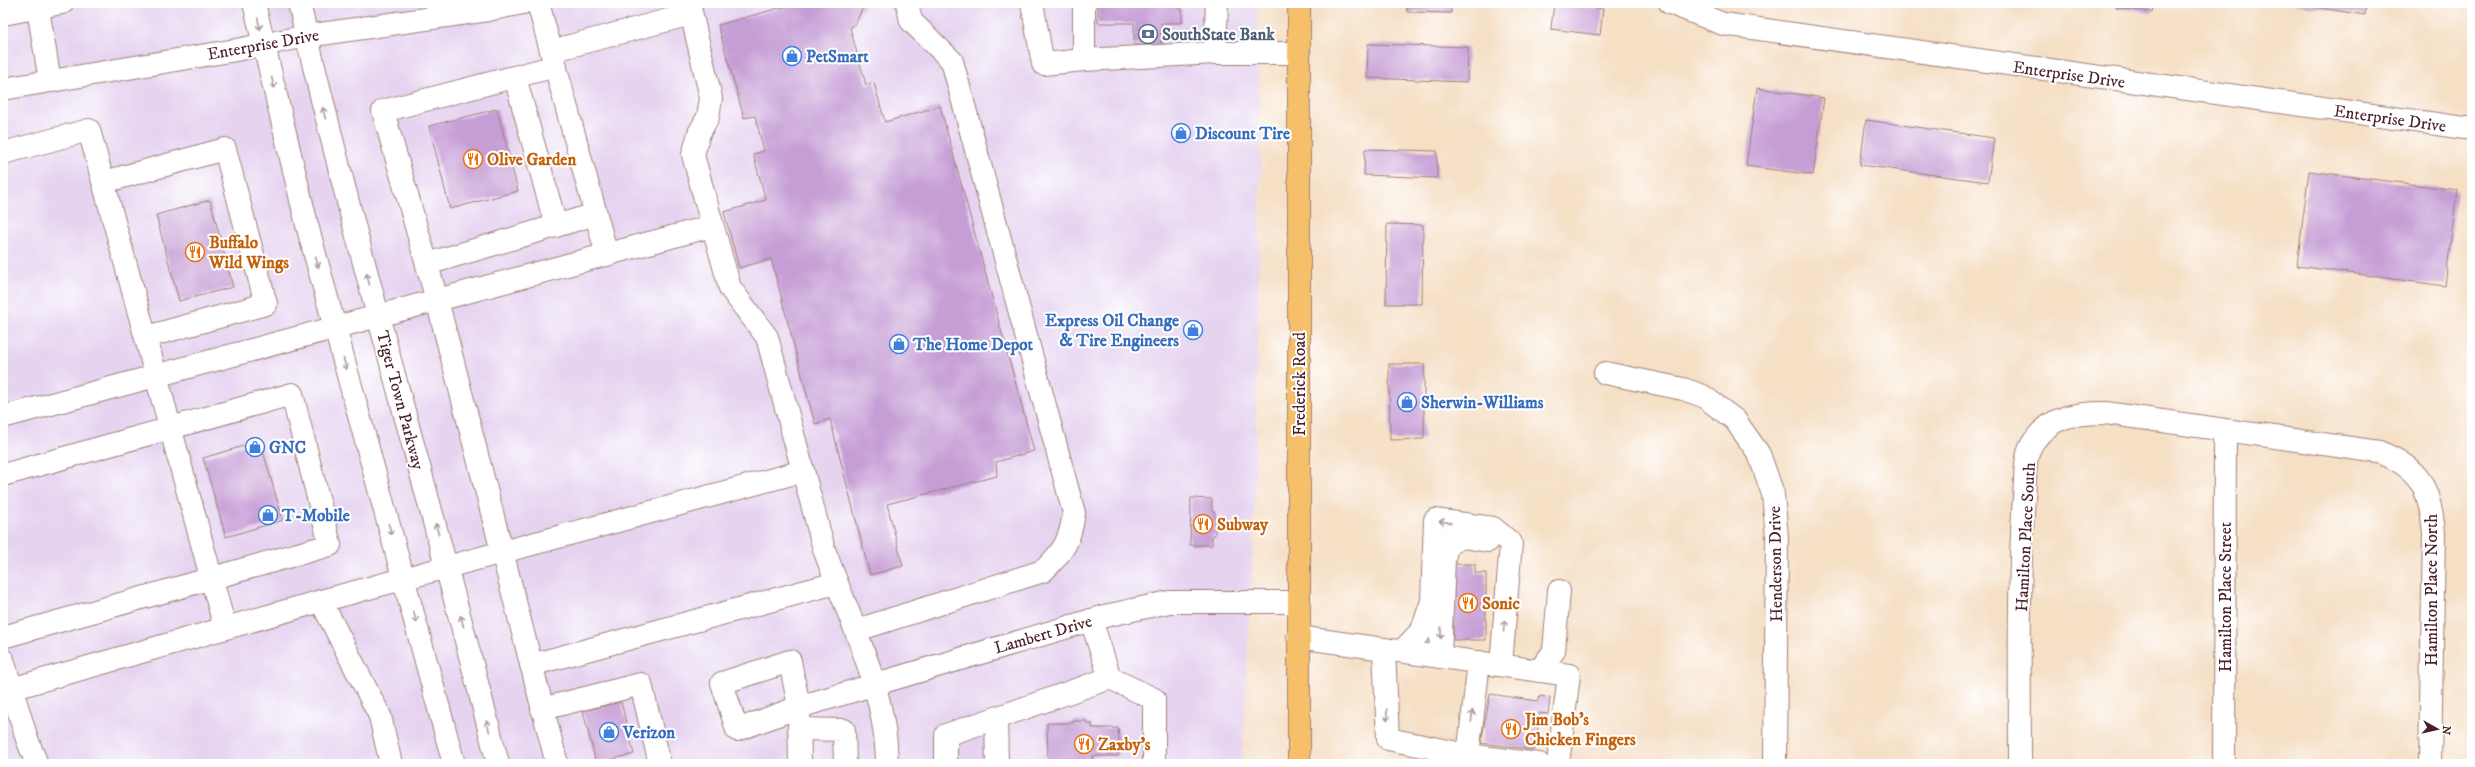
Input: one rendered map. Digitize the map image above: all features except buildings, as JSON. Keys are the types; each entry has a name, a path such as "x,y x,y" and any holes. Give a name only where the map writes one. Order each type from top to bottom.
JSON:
{"main road":[{"name":"Frederick Road","path":"1299,3 1299,764"}],"street":[{"path":"3,14 38,5 62,3"},
{"path":"254,3 334,327 405,580 454,764"},
{"name":"Tiger Town Parkway","path":"299,3 333,150 447,566 498,764"},
{"path":"538,3 607,254"},
{"path":"857,630 1043,571 1061,554 1071,535 1074,513 952,61 911,21 907,3"},
{"path":"1032,3 1044,64 1084,60 1215,53 1299,53"},
{"path":"1084,3 1084,60"},
{"path":"1215,53 1217,3"},
{"name":"Enterprise Drive","path":"1670,3 1724,24 2472,129"},
{"name":"Enterprise Drive","path":"3,89 264,45 307,36 514,4"},
{"path":"38,5 50,81"},
{"path":"557,764 437,300 383,111 515,77 554,59 690,9 711,98 708,117 699,133 693,155 730,288 767,337 824,549 836,583 857,630 873,683 886,746 886,764"},
{"path":"515,77 556,226"},
{"path":"3,153 89,130 226,628"},
{"path":"104,182 225,150 266,304 146,337"},
{"path":"427,264 596,214"},
{"path":"3,417 712,226"},
{"name":"Henderson Drive","path":"1604,373 1684,389 1703,396 1735,420 1759,454 1773,494 1777,537 1775,764"},
{"path":"3,475 292,394 330,545 3,637"},
{"name":"Hamilton Place South","path":"2020,764 2021,541 2027,461 2032,442 2046,427 2063,417 2084,413 2106,413 2225,431"},
{"name":"Hamilton Place Street","path":"2224,764 2225,431"},
{"name":"Hamilton Place North","path":"2225,431 2379,452 2398,460 2414,471 2426,489 2432,511 2434,532 2430,764"},
{"path":"11,689 321,601 405,580 447,566 803,471"},
{"path":"1393,650 1422,630 1432,601 1435,520 1493,528 1512,543 1501,665"},
{"path":"1440,657 1444,558 1448,544 1463,537 1486,539 1510,566"},
{"path":"531,665 836,583"},
{"path":"1539,671 1554,651 1559,591"},
{"path":"321,601 380,716 391,764"},
{"name":"Lambert Drive","path":"799,729 799,707 873,683 1091,620 1169,602 1298,602"},
{"path":"1091,620 1110,678"},
{"path":"1298,637 1565,675"},
{"path":"1393,650 1388,739 1477,756 1539,764"},
{"path":"3,660 11,689 38,764"},
{"path":"1477,756 1479,662"},
{"path":"1477,756 1495,750 1543,756 1550,749 1565,675"},
{"path":"1558,764 1565,675"},
{"path":"946,764 946,735 1110,678 1154,699 1154,764"},
{"path":"542,709 641,684 660,764"},
{"path":"996,718 997,764"},
{"path":"800,764 799,729 844,730 845,764"}],"shaded area":[{"path":"3,3 1257,3 1261,167 1254,529 1242,764 3,764"}],"place":[{"name":"SouthState Bank","path":"1148,34"},
{"name":"PetSmart","path":"792,56"},
{"name":"Discount Tire","path":"1181,133"},
{"name":"Olive Garden","path":"473,159"},
{"name":"Buffalo Wild Wings","path":"195,252"},
{"name":"Express Oil Change & Tire Engineers","path":"1193,330"},
{"name":"The Home Depot","path":"899,344"},
{"name":"Sherwin-Williams","path":"1407,402"},
{"name":"GNC","path":"255,447"},
{"name":"T-Mobile","path":"268,515"},
{"name":"Subway","path":"1203,524"},
{"name":"Sonic","path":"1468,603"},
{"name":"Jim Bob's Chicken Fingers","path":"1511,729"},
{"name":"Verizon","path":"609,732"},
{"name":"Zaxby's","path":"1084,744"}]}
